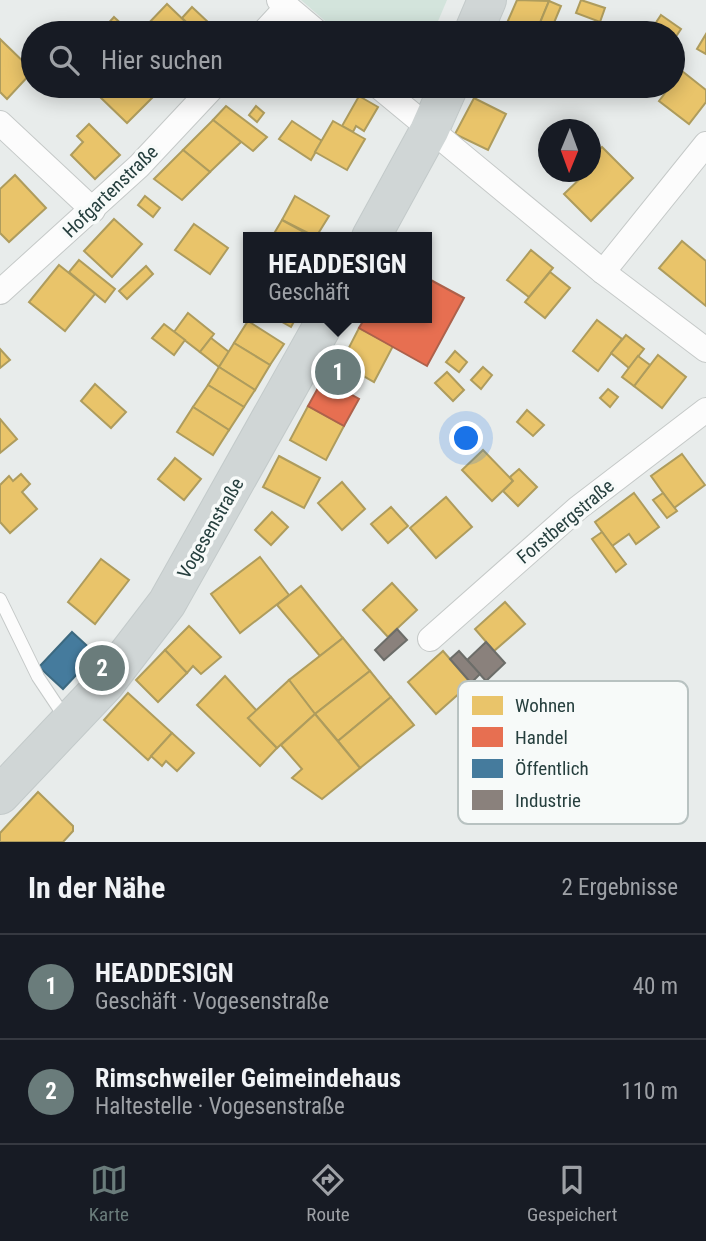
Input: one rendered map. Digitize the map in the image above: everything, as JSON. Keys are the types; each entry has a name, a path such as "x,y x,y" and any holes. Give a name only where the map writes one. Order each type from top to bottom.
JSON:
{"main road":[{"path":"478,21 487,0"},
{"path":"374,232 429,131 444,98"},
{"name":"Vogesenstraße","path":"0,795 105,684 167,603 324,323"}],"street":[{"path":"271,21 283,3 304,21"},
{"name":"Hofgartenstraße","path":"0,292 139,166 203,98"},
{"path":"392,98 603,272 706,350"},
{"path":"0,123 93,210"},
{"path":"603,272 706,144"},
{"name":"Forstbergstraße","path":"430,639 578,508 706,410"}],"lane":[{"path":"0,599 38,677 68,722"}],"shaded area":[{"path":"301,0 447,0 438,21 325,21"}],"building: Wohnen":[{"path":"517,0 549,1 541,21 508,21"},
{"path":"581,0 605,8 600,21 576,13"},
{"path":"549,1 561,6 555,21 541,21"},
{"path":"167,4 185,21 151,21"},
{"path":"192,7 207,21 185,21 182,18"},
{"path":"661,15 670,21 657,21"},
{"path":"706,34 706,54 697,49"},
{"path":"0,39 21,59 21,84 7,99 0,92"},
{"path":"685,73 706,90 706,102 689,124 659,101 661,98 685,98"},
{"path":"101,98 152,98 127,123"},
{"path":"358,98 378,107 364,131 356,126 353,132 342,126"},
{"path":"474,98 506,114 488,150 455,134"},
{"path":"226,106 267,137 253,151 213,120"},
{"path":"256,106 264,113 257,122 249,115"},
{"path":"213,120 241,142 210,172 183,150"},
{"path":"292,121 322,141 311,160 279,139"},
{"path":"333,121 365,139 347,170 315,152"},
{"path":"89,124 120,155 95,179 71,155 83,142 77,136"},
{"path":"601,148 633,178 591,221 564,194 577,182 601,182"},
{"path":"183,150 210,172 182,200 154,179"},
{"path":"15,175 46,208 9,242 0,233 0,189"},
{"path":"145,196 160,208 153,217 138,205"},
{"path":"295,196 329,216 319,232 306,232 282,220"},
{"path":"114,219 142,244 112,277 84,251"},
{"path":"282,220 304,232 275,232"},
{"path":"194,224 228,248 210,274 175,250"},
{"path":"682,241 706,261 706,306 659,268"},
{"path":"531,250 553,268 529,297 507,280"},
{"path":"79,260 115,289 105,302 69,272"},
{"path":"59,265 95,294 65,331 29,302"},
{"path":"146,266 153,274 127,299 119,291"},
{"path":"550,272 570,288 545,318 525,302"},
{"path":"188,313 214,334 200,352 174,332"},
{"path":"597,320 622,339 598,371 573,351"},
{"path":"247,323 251,323 284,344 270,365 234,343"},
{"path":"164,324 185,340 174,355 152,338"},
{"path":"359,328 393,346 374,382 341,363"},
{"path":"626,335 644,349 629,368 611,353"},
{"path":"211,338 229,352 219,367 200,352"},
{"path":"234,343 270,365 255,390 219,367"},
{"path":"0,349 10,360 0,368"},
{"path":"455,351 467,362 459,372 446,362"},
{"path":"658,355 686,377 662,408 634,386"},
{"path":"638,356 650,365 634,386 622,377"},
{"path":"219,367 255,390 244,407 208,385"},
{"path":"483,367 492,375 481,389 471,380"},
{"path":"447,372 464,390 453,401 435,383"},
{"path":"95,384 126,412 111,428 81,401"},
{"path":"208,385 244,407 229,430 193,407"},
{"path":"608,389 618,397 610,407 600,398"},
{"path":"308,406 344,426 326,460 290,440"},
{"path":"193,407 229,430 213,455 177,432"},
{"path":"527,410 544,425 533,436 517,422"},
{"path":"0,419 17,439 0,453"},
{"path":"483,450 513,481 492,501 462,470"},
{"path":"682,454 705,485 674,508 651,476"},
{"path":"279,456 320,478 304,508 263,487"},
{"path":"175,458 201,479 184,500 158,479"},
{"path":"519,469 537,487 518,506 503,491 513,481 510,477"},
{"path":"21,474 30,484 22,492 37,509 10,533 0,522 0,485 9,476 13,481"},
{"path":"342,482 365,509 342,530 318,503"},
{"path":"634,493 659,527 636,544 629,534 612,546 595,522"},
{"path":"663,493 677,511 667,518 653,500"},
{"path":"446,497 472,527 436,558 410,528"},
{"path":"391,507 408,526 388,543 371,524"},
{"path":"272,512 288,527 271,545 255,530"},
{"path":"602,532 626,564 616,572 592,539"},
{"path":"260,557 289,595 240,633 211,594"},
{"path":"101,559 129,580 95,624 68,602"},
{"path":"392,583 417,610 388,637 363,610"},
{"path":"301,586 343,638 320,656 277,605"},
{"path":"505,602 525,624 494,651 475,629"},
{"path":"189,626 221,657 201,674 193,666 187,673 165,650"},
{"path":"343,638 370,671 315,714 289,680"},
{"path":"165,650 187,673 158,702 136,680"},
{"path":"443,651 469,681 458,681 458,695 436,714 408,682"},
{"path":"370,671 391,697 338,741 315,714"},
{"path":"225,676 257,711 248,718 277,748 260,766 197,705"},
{"path":"289,680 315,714 277,748 248,718"},
{"path":"128,693 172,733 148,760 104,720"},
{"path":"391,697 414,725 360,768 338,741"},
{"path":"315,714 360,768 322,799 292,778 302,769 281,745"},
{"path":"172,733 194,753 177,771 166,761 162,766 151,756"},
{"path":"38,792 73,826 73,831 63,842 0,842 0,833"}],"building: Handel":[{"path":"432,281 464,298 427,366 359,328 362,323 432,323"},
{"path":"334,359 350,367 338,387 359,399 344,426 308,406"}],"building: Öffentlich":[{"path":"72,632 96,654 63,689 39,667"}],"building: Industrie":[{"path":"397,629 407,640 384,660 375,650"},
{"path":"486,642 505,663 486,681 467,660"},
{"path":"459,651 480,674 469,681 450,659"}],"place":[{"name":"HEADDESIGN","path":"338,372"},
{"name":"Rimschweiler Geimeindehaus","path":"102,668"}]}
